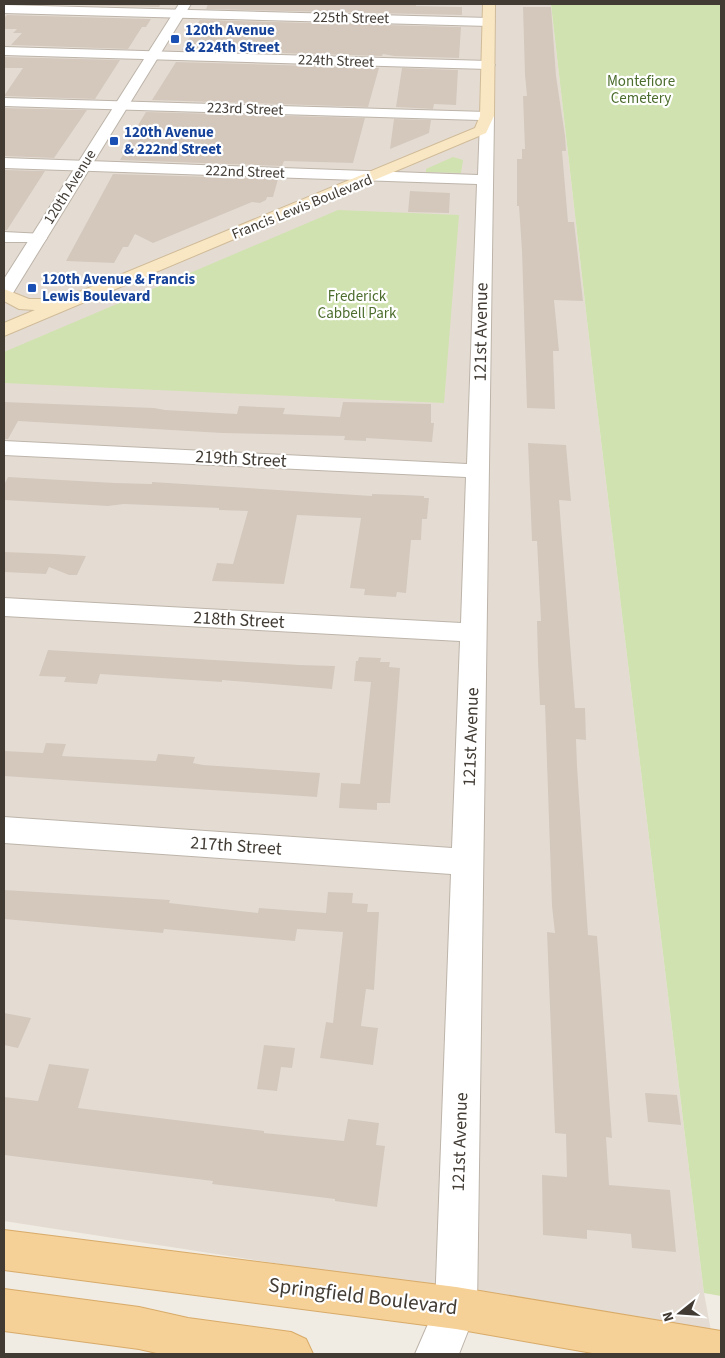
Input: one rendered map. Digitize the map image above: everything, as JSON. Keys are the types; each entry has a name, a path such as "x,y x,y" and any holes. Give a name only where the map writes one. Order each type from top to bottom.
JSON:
{"main road":[{"path":"487,116 489,4"},
{"name":"Francis Lewis Boulevard","path":"4,330 475,134 480,130 487,116"},
{"path":"4,294 26,305 67,303"},
{"name":"Springfield Boulevard","path":"4,1250 456,1308 721,1353"},
{"path":"4,1310 139,1328 188,1339 290,1354"}],"street":[{"name":"225th Street","path":"4,9 181,9 489,22"},
{"name":"120th Avenue","path":"4,294 181,9"},
{"name":"224th Street","path":"4,51 488,65"},
{"name":"223rd Street","path":"4,102 487,116"},
{"name":"121st Avenue","path":"437,1354 456,1308 487,116"},
{"name":"222nd Street","path":"4,163 485,180"},
{"path":"4,237 38,238"},
{"name":"219th Street","path":"4,448 478,471"},
{"name":"218th Street","path":"4,607 474,633"},
{"name":"217th Street","path":"4,830 467,862"}],"shaded area":[{"path":"4,4 551,4 595,390 704,1293 711,1331 4,1221"}],"green space":[{"name":"Montefiore Cemetery","path":"551,4 721,4 721,1296 704,1293 595,390"},
{"path":"453,157 463,160 461,173 426,172 426,169"},
{"name":"Frederick Cabbell Park","path":"338,210 459,215 444,403 4,383 4,352"}],"building":[{"path":"27,4 161,4 159,7"},
{"path":"208,4 416,4 416,6 462,7 462,15 206,9"},
{"path":"523,7 551,7 556,76 565,136 566,151 562,151 568,222 574,222 583,301 554,300 559,351 553,351 555,409 527,408 522,251 519,206 517,206 517,159 522,159 522,149 525,149 523,96 527,96"},
{"path":"7,15 151,19 146,27 142,27 128,49 11,45 22,33 13,33 17,29 4,29 4,18"},
{"path":"200,20 461,27 459,58 383,54 382,56 182,50"},
{"path":"4,57 120,60 95,99 4,96 23,68 4,68"},
{"path":"176,62 379,68 368,107 152,100"},
{"path":"402,68 458,70 456,105 434,104 433,109 396,107"},
{"path":"4,108 87,110 54,158 4,156"},
{"path":"146,112 365,118 353,163 284,161 282,166 120,160 124,153 121,153"},
{"path":"394,119 431,120 429,133 390,149"},
{"path":"4,170 45,171 7,230 4,230"},
{"path":"113,174 278,179 273,197 267,197 266,200 260,203 252,202 153,243 135,234 128,247 123,247 114,263 66,261"},
{"path":"410,191 450,193 449,213 408,212"},
{"path":"4,402 154,408 237,414 239,406 285,408 283,414 340,417 343,402 431,404 431,423 434,423 432,442 366,438 366,441 344,440 345,436 222,433 18,421 8,439 4,439"},
{"path":"528,443 566,445 571,501 559,500 575,708 585,708 586,740 576,739 577,766 588,935 597,936 601,987 612,1138 606,1137 609,1185 670,1190 676,1252 632,1248 631,1234 587,1230 587,1239 543,1235 542,1175 567,1177 566,1134 555,1133 547,932 555,933 552,906 545,705 540,705 537,621 541,621 537,541 532,541"},
{"path":"8,477 115,483 152,484 152,482 372,496 372,494 424,496 424,498 429,498 427,519 422,519 421,540 411,540 406,593 397,592 396,597 364,595 365,589 350,588 361,518 297,515 284,584 212,581 217,563 233,564 248,511 219,510 219,508 124,504 108,506 4,500 4,485"},
{"path":"4,552 86,556 77,575 69,575 49,567 46,574 4,572"},
{"path":"48,650 335,666 332,689 222,680 222,682 100,674 97,684 64,682 66,677 39,676"},
{"path":"359,657 381,658 380,662 390,662 389,667 400,668 390,803 377,803 377,810 339,808 341,783 360,784 371,682 354,681 356,661 358,661"},
{"path":"46,743 66,744 62,756 156,761 158,754 195,757 193,763 203,765 320,773 317,797 4,776 4,751 43,753"},
{"path":"4,890 170,900 169,903 258,913 259,908 326,913 328,892 353,893 352,903 368,904 367,912 379,912 374,990 366,989 361,1026 378,1028 373,1065 320,1058 326,1022 333,1023 343,932 297,929 295,941 164,929 163,933 4,919"},
{"path":"4,1013 31,1018 18,1048 4,1045"},
{"path":"264,1045 295,1048 292,1068 281,1067 277,1091 257,1089"},
{"path":"49,1064 89,1069 78,1108 264,1131 264,1133 344,1141 348,1119 379,1123 376,1145 385,1146 377,1207 335,1201 335,1199 212,1184 213,1181 4,1155 4,1097 38,1101"},
{"path":"645,1093 677,1095 681,1125 648,1122"}],"place":[{"name":"120th Avenue & 224th Street","path":"175,39"},
{"name":"120th Avenue & 222nd Street","path":"114,141"},
{"name":"120th Avenue & Francis Lewis Boulevard","path":"32,288"}]}
